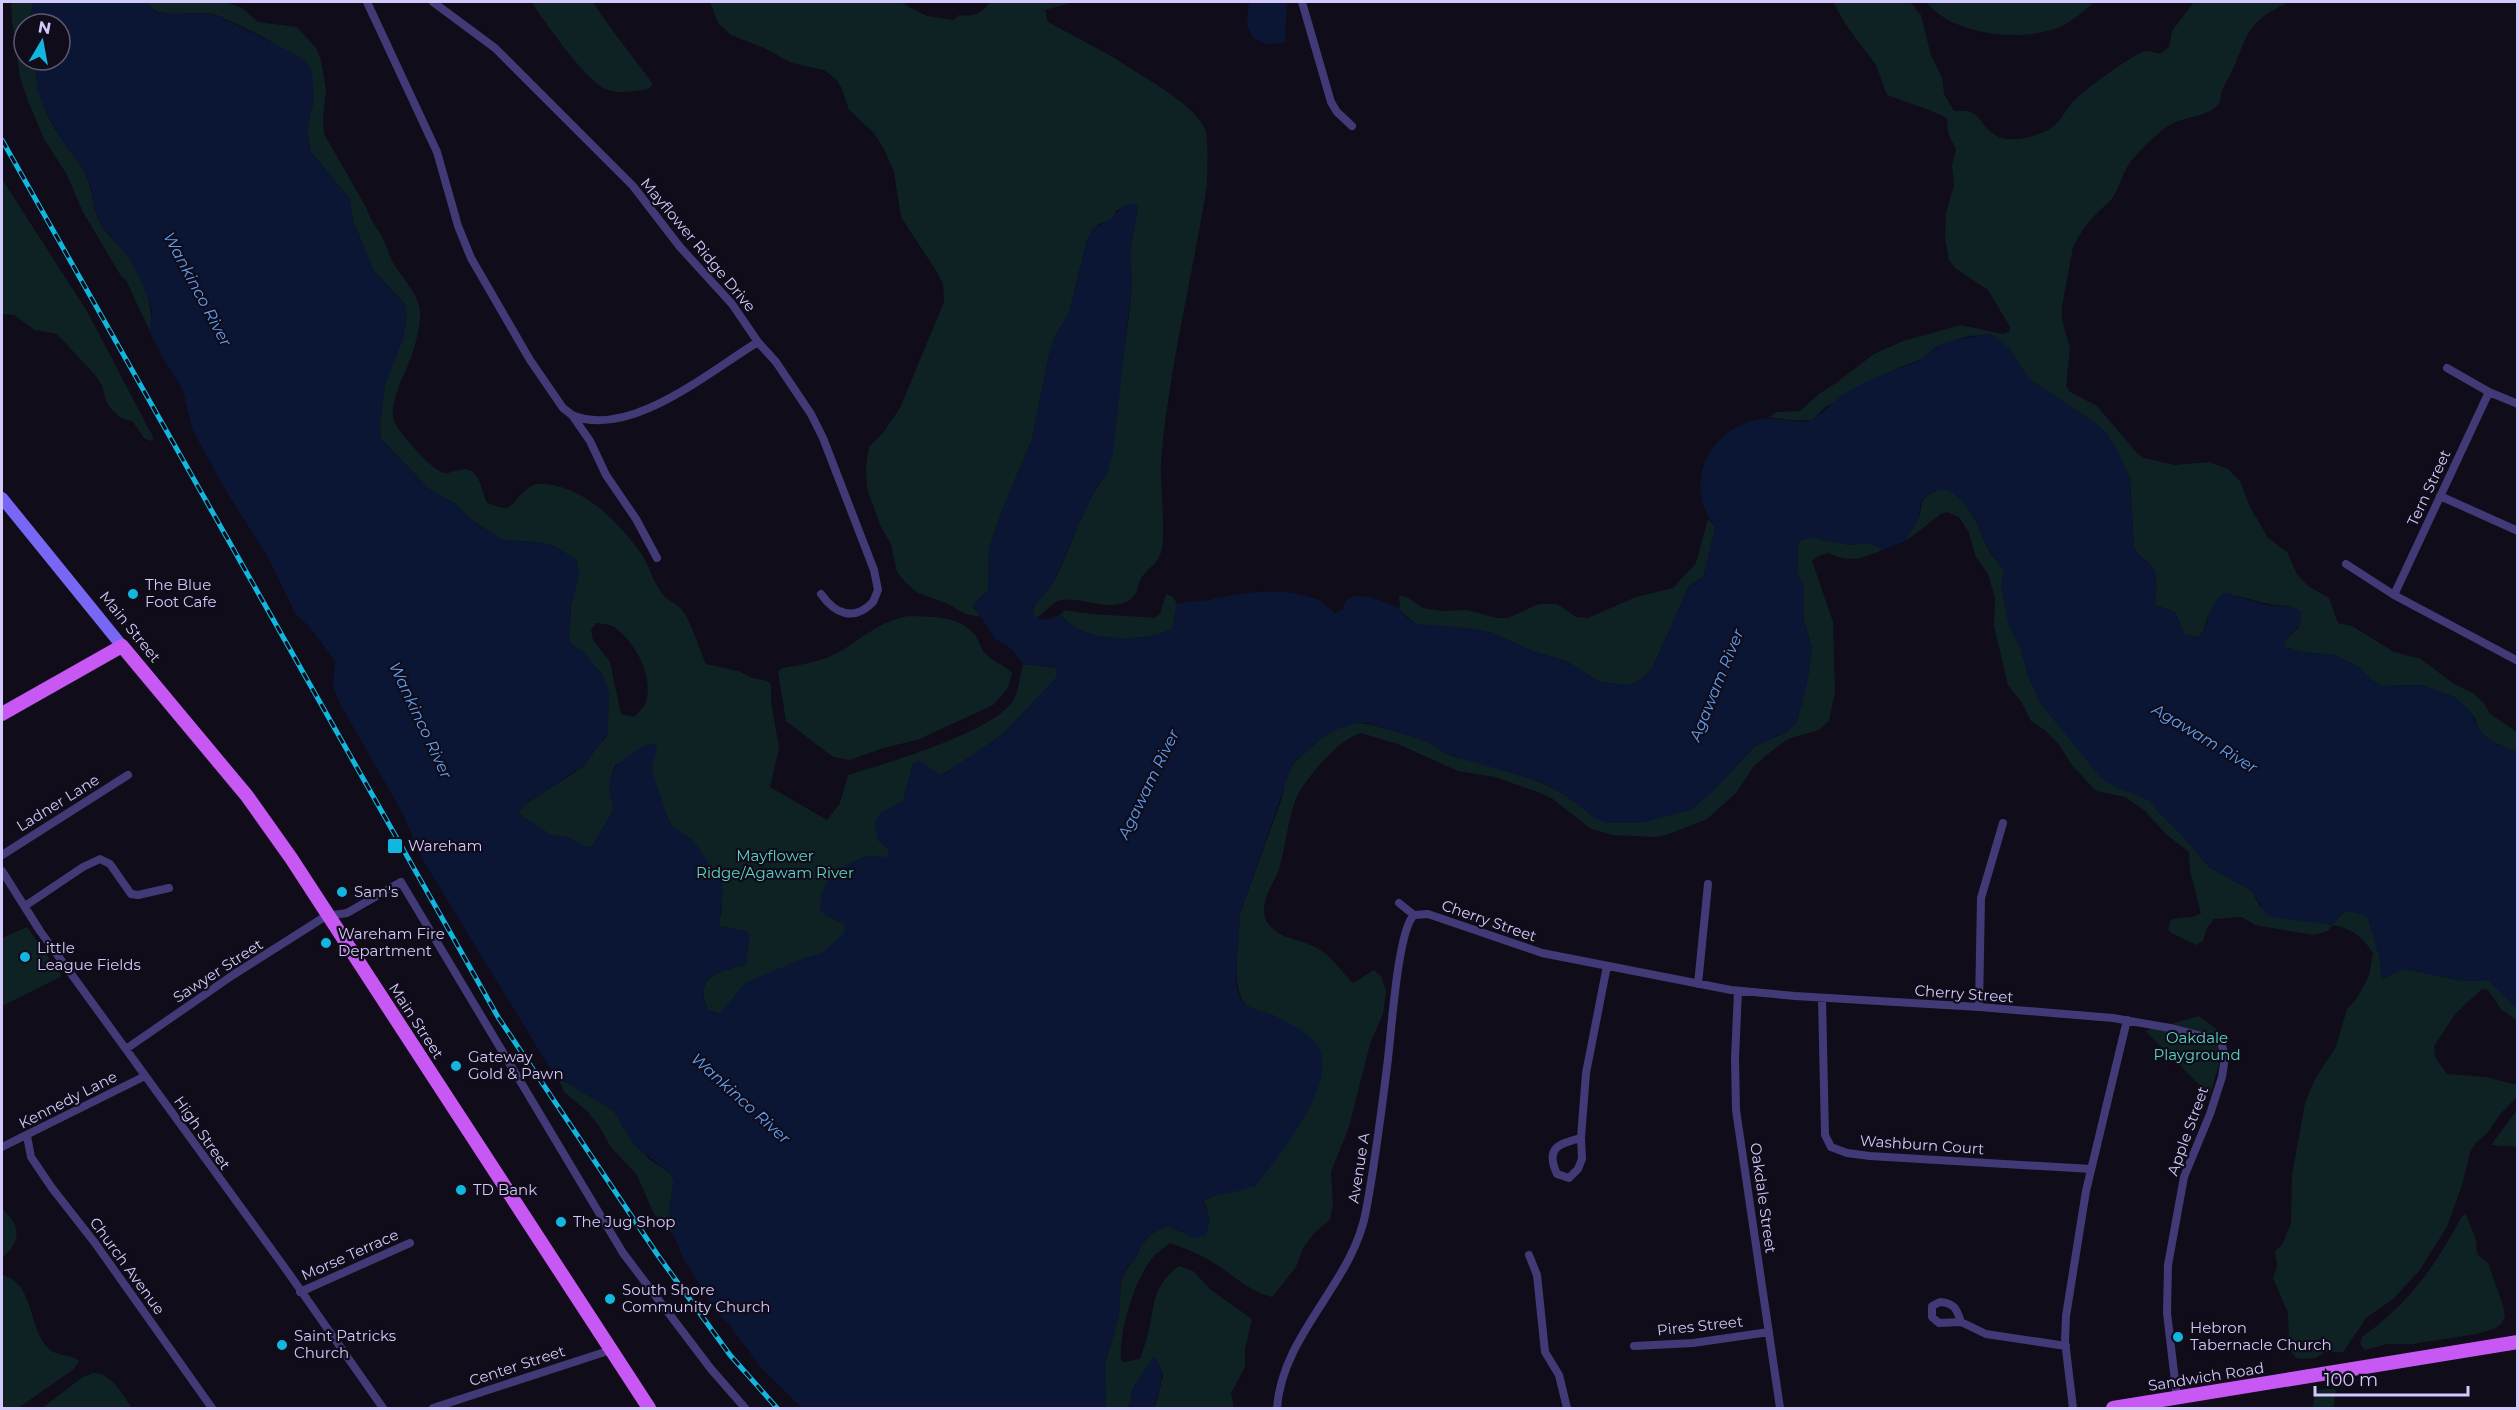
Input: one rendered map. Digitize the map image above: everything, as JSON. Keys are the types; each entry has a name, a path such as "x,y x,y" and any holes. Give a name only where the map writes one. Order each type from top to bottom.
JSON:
{"main road":[{"name":"Main Street","path":"2,498 247,796 291,858 326,916 649,1408"},
{"path":"2,714 122,646"},
{"name":"Sandwich Road","path":"2113,1408 2517,1342"}],"street":[{"path":"367,2 437,152 458,226 471,258 530,360 590,441 606,475 636,519 657,558"},
{"name":"Mayflower Ridge Drive","path":"433,2 495,48 618,171 641,196 680,247 732,304 758,342 781,369 817,425 870,554 878,583 873,602 863,610 853,613 834,610 821,594"},
{"path":"1302,2 1331,102 1337,112 1352,126"},
{"path":"572,415 586,420 606,420 656,405 681,392 758,342"},
{"path":"2447,368 2489,392 2517,404"},
{"name":"Tern Street","path":"2394,595 2489,392"},
{"path":"2440,496 2517,531"},
{"path":"2346,564 2394,595 2517,661"},
{"name":"Ladner Lane","path":"2,855 128,775"},
{"path":"1979,1007 1981,898 2002,822"},
{"path":"25,906 83,867 100,859 110,864 131,894 138,895 169,888"},
{"name":"High Street","path":"2,871 40,931 383,1408"},
{"name":"Sawyer Street","path":"126,1049 233,975 326,916 347,913 401,882 639,1276 745,1408"},
{"path":"1698,984 1708,884"},
{"path":"1399,903 1413,915"},
{"name":"Cherry Street","path":"1413,915 1428,914 1529,949 1738,991 1979,1007 2127,1020"},
{"name":"Avenue A","path":"1277,1408 1279,1390 1288,1363 1348,1259 1365,1219 1401,953 1406,928 1413,915"},
{"path":"1581,1138 1560,1143 1553,1153 1551,1162 1557,1174 1569,1178 1578,1169 1582,1159 1581,1138 1586,1073 1607,966"},
{"name":"Oakdale Street","path":"1738,991 1734,1075 1736,1110 1780,1408"},
{"name":"Washburn Court","path":"1822,998 1825,1135 1831,1146 1848,1153 1870,1156 2091,1169"},
{"path":"2073,1408 2066,1346 2066,1316 2091,1169 2127,1020"},
{"name":"Apple Street","path":"2127,1020 2217,1040 2223,1044 2222,1077 2184,1177 2168,1265 2168,1324 2177,1398"},
{"name":"Kennedy Lane","path":"2,1147 145,1076"},
{"name":"Church Avenue","path":"27,1136 31,1157 52,1188 95,1243 212,1408"},
{"name":"Morse Terrace","path":"300,1292 410,1243"},
{"path":"1529,1256 1537,1275 1545,1352 1559,1375 1567,1408"},
{"path":"1961,1322 1986,1334 2066,1346"},
{"name":"Pires Street","path":"1634,1346 1693,1343 1769,1332"},
{"name":"Center Street","path":"433,1408 611,1350"}],"green space":[{"path":"11,2 34,2 31,12 12,12 12,21"},
{"name":"Mayflower Ridge/Agawam River","path":"146,2 226,2 242,8 258,22 297,27 316,48 321,60 326,90 324,134 384,240 394,263 417,299 419,307 420,316 414,348 394,403 393,419 396,425 418,452 439,471 447,473 464,469 474,473 487,503 505,508 514,503 531,486 546,484 575,492 611,518 640,552 663,595 685,614 706,664 738,671 752,678 768,681 771,685 771,701 779,748 770,787 827,820 840,803 848,775 939,745 986,723 1004,711 1014,699 1023,664 1056,668 1056,678 1029,708 1007,730 979,751 941,775 930,770 924,763 913,764 903,801 881,813 878,840 887,848 890,855 883,858 867,856 859,938 720,1014 708,1010 704,999 706,983 710,978 725,970 743,965 737,929 722,927 719,924 722,906 668,819 651,770 657,747 615,765 610,787 612,812 592,847 584,846 567,837 551,835 520,815 519,811 526,805 582,767 606,738 584,653 571,644 569,639 571,605 579,574 576,560 554,546 538,542 502,540 470,519 456,504 429,489 381,439 380,423 385,384 403,338 407,317 404,303 373,270 353,220 350,199 311,152 307,131 314,98 281,52 268,40 219,16 200,13 169,14 152,9","holes":["596,623 612,626 622,633 641,660 648,692 646,702 634,717 621,714 610,662 593,640 591,630"]},
{"path":"531,2 593,2 653,84 648,89 619,92 603,88 594,82 575,61"},
{"path":"710,2 919,2 903,4 927,16 954,20 959,15 977,14 990,2 1074,2 1045,10 1048,22 1113,57 1164,89 1198,118 1206,134 1207,185 1166,416 1161,461 1162,548 1158,559 1143,576 1133,597 1125,602 1108,605 1070,599 1062,600 1037,618 1032,614 1033,609 1055,579 1091,497 1107,473 1129,317 1132,283 1130,252 1138,208 1135,204 1117,210 1111,220 1098,224 1087,240 1069,313 1055,336 1050,351 1031,442 1003,508 989,549 988,590 973,606 981,617 966,614 946,603 918,593 897,572 891,544 880,525 867,488 866,466 869,447 883,433 900,408 944,302 943,284 901,217 894,172 884,149 874,133 849,110 837,80 824,70 792,63 764,48 731,35 718,23"},
{"path":"1833,2 1910,2 1921,15 1931,56 1942,77 1944,94 1954,111 1971,112 1995,135 2014,139 2036,135 2052,128 2077,98 2107,74 2140,53 2146,51 2160,54 2169,47 2172,31 2194,2 2290,2 2273,10 2252,28 2222,90 2218,105 2207,112 2174,123 2153,138 2129,164 2113,197 2090,221 2078,238 2073,247 2062,306 2062,320 2070,348 2066,386 2070,392 2097,406 2137,453 2144,458 2175,465 2209,462 2228,469 2240,481 2250,507 2268,538 2287,552 2297,574 2308,586 2329,598 2338,623 2352,626 2394,652 2421,659 2451,682 2474,694 2484,703 2490,714 2517,732 2517,753 2488,739 2479,730 2475,718 2454,697 2422,685 2382,686 2357,666 2335,655 2301,652 2285,647 2285,640 2299,627 2288,606 2264,603 2224,593 2208,616 2202,634 2197,637 2184,634 2175,612 2155,605 2154,571 2134,548 2130,478 2106,432 2028,378 2009,348 1985,335 1968,336 1937,346 1922,359 1900,367 1825,407 1813,420 1769,417 1776,412 1800,411 1819,394 1874,354 1903,341 1961,325 2003,334 2009,332 2010,327 1988,290 1955,268 1949,260 1945,237 1946,213 1954,185 1952,165 1956,149 1948,133 1947,118 1887,95 1876,65 1846,25"},
{"path":"1926,2 2094,2 2074,19 2060,27 2044,32 2008,35 1970,29 1938,13"},
{"path":"19,72 36,72 39,91 50,119 86,175 100,223 130,259 139,275 147,294 151,313 150,332 126,280 121,276 83,212 66,173 44,139"},
{"path":"2,179 88,313 154,439 151,441 144,438 133,422 121,418 113,411 107,403 96,376 57,334 35,330 14,315 2,314"},
{"path":"1943,488 1952,492 1966,506 1989,551 2004,569 2001,586 2009,626 2021,649 2028,676 2139,795 2151,801 2209,867 2252,891 2260,907 2340,917 2346,910 2368,916 2381,963 2381,976 2405,969 2463,981 2488,980 2517,1009 2517,1021 2501,1009 2488,990 2482,989 2456,1013 2434,1046 2435,1057 2447,1074 2486,1077 2517,1085 2517,1097 2470,1152 2463,1182 2447,1227 2419,1271 2393,1299 2367,1317 2343,1352 2325,1352 2315,1358 2296,1358 2289,1344 2288,1313 2273,1278 2277,1266 2275,1252 2283,1243 2291,1223 2292,1175 2305,1103 2315,1079 2336,1047 2347,1009 2357,998 2369,976 2373,953 2356,934 2333,925 2326,932 2313,935 2255,925 2242,917 2214,919 2206,930 2203,941 2196,945 2170,932 2168,929 2171,920 2201,913 2190,871 2189,852 2167,835 2144,810 2125,797 2096,791 2072,765 2058,743 2031,721 2022,703 2008,685 1994,626 1995,598 1988,574 1975,555 1969,533 1959,517 1947,512 1941,514 1906,541 1919,517 1924,499"},
{"path":"1708,519 1715,527 1704,576 1689,586 1653,667 1644,677 1630,685 1600,682 1566,661 1532,651 1492,633 1475,629 1416,624 1400,610 1399,595 1423,608 1441,611 1467,610 1497,618 1508,618 1539,604 1557,604 1576,617 1588,618 1636,597 1673,588 1696,563"},
{"path":"1809,536 1849,545 1868,543 1884,549 1870,555 1850,559 1829,553 1818,556 1812,561 1833,622 1835,692 1829,721 1819,730 1788,739 1769,753 1754,766 1736,793 1707,819 1666,835 1654,837 1613,835 1591,829 1553,799 1543,794 1495,777 1458,771 1398,744 1361,733 1335,749 1313,773 1301,789 1293,806 1279,869 1265,901 1266,920 1282,935 1322,951 1353,983 1374,970 1381,976 1386,991 1383,1014 1370,1044 1349,1127 1331,1172 1333,1204 1330,1220 1315,1232 1303,1248 1296,1267 1272,1297 1251,1289 1216,1264 1184,1248 1170,1243 1158,1252 1145,1268 1129,1307 1122,1335 1121,1360 1124,1362 1140,1359 1156,1295 1164,1280 1179,1266 1193,1271 1211,1290 1252,1319 1245,1349 1245,1367 1231,1393 1234,1408 1155,1408 1163,1376 1157,1359 1133,1388 1128,1408 1106,1408 1105,1363 1119,1316 1121,1281 1128,1267 1135,1260 1139,1249 1156,1231 1169,1226 1181,1232 1208,1210 1203,1201 1218,1194 1255,1186 1269,1013 1254,1010 1244,1002 1239,991 1237,960 1239,916 1291,767 1335,729 1344,725 1362,723 1420,739 1449,755 1534,780 1564,794 1575,803 1711,793 1755,746 1787,732 1797,721 1807,683 1812,648 1804,620 1804,587 1797,572 1798,545 1801,539"},
{"path":"1166,594 1173,597 1177,604 1172,629 1150,636 1123,638 1096,635 1073,626 1060,615 1065,610 1154,618 1160,614"},
{"path":"908,616 944,618 968,628 976,636 986,654 1012,673 1008,688 993,705 917,740 883,748 850,760 833,757 786,721 778,672 782,668 827,657 841,651 880,626"},
{"name":"Little League Fields","path":"27,927 62,976 2,1006 2,938"},
{"name":"Oakdale Playground","path":"2199,1016 2227,1037 2210,1095 2145,1031"},
{"path":"558,1077 614,1111 628,1135 649,1159 671,1174 674,1182 669,1209 673,1234 654,1214 637,1175 610,1146 587,1111 564,1092"},
{"path":"2517,1110 2517,1147 2491,1145"},
{"path":"2,1209 13,1221 17,1234 13,1246 2,1258"},
{"path":"2466,1214 2476,1240 2477,1254 2488,1263 2503,1305 2505,1316 2501,1324 2494,1329 2476,1334 2413,1344 2387,1344 2365,1350 2360,1344 2362,1337 2393,1311 2420,1283 2462,1216"},
{"path":"2,1275 13,1280 21,1288 37,1330 49,1349 79,1361 74,1369 18,1408 2,1408"},
{"path":"93,1373 106,1376 111,1380 132,1408 42,1408 83,1377"},
{"path":"2325,1389 2336,1391 2333,1408 2313,1408 2315,1391"}],"water":[{"path":"34,2 146,2 154,11 165,14 202,13 218,16 299,56 307,63 312,72 314,98 307,131 311,152 350,199 353,220 373,270 404,303 407,317 403,338 385,385 380,423 381,439 429,489 456,504 470,519 502,540 538,542 555,546 576,560 579,574 571,605 569,639 571,644 584,653 603,675 609,691 608,733 583,766 527,803 519,811 520,815 551,835 567,837 584,846 592,847 613,810 610,779 615,768 639,749 655,744 657,747 652,770 668,819 671,825 694,841 722,884 719,924 722,927 747,931 750,936 746,965 719,973 706,982 703,989 708,1010 720,1013 746,982 822,953 844,933 844,924 826,916 820,909 822,892 833,874 845,866 867,856 890,855 887,848 878,840 874,824 881,813 903,801 913,764 918,761 942,775 1000,736 1056,678 1056,668 1023,664 1010,648 994,638 973,604 988,590 989,549 1003,508 1031,442 1050,351 1055,336 1069,313 1087,240 1092,229 1111,219 1124,205 1135,204 1138,208 1130,252 1132,283 1113,454 1107,473 1096,487 1052,585 1033,608 1033,614 1036,617 1046,619 1060,615 1084,632 1109,637 1137,638 1172,629 1177,604 1186,602 1275,592 1317,599 1336,613 1343,609 1346,600 1355,596 1371,597 1398,607 1416,624 1475,629 1492,633 1532,651 1566,661 1600,682 1630,685 1644,677 1653,667 1689,586 1704,576 1715,527 1705,511 1701,494 1701,477 1714,446 1726,434 1741,425 1759,419 1808,421 1849,391 1920,360 1938,346 1990,333 2009,348 2028,378 2091,420 2106,432 2117,449 2130,478 2134,548 2154,571 2155,605 2175,612 2184,634 2197,637 2201,633 2214,603 2224,593 2271,606 2297,609 2301,612 2301,623 2285,640 2285,647 2301,652 2335,655 2357,666 2382,686 2422,685 2454,697 2469,709 2479,730 2488,739 2517,753 2517,1009 2488,980 2463,981 2405,969 2382,979 2379,956 2367,916 2346,910 2332,925 2272,917 2266,914 2252,891 2209,867 2180,833 2155,809 2151,801 2113,786 2100,777 2040,703 2028,676 2021,649 2009,626 2001,586 2004,569 1991,554 1969,510 1962,501 1954,493 1945,490 1935,491 1923,499 1917,521 1906,541 1884,549 1868,543 1849,545 1816,537 1801,540 1798,545 1797,572 1804,587 1804,620 1812,648 1807,683 1797,721 1787,732 1755,746 1711,793 1691,810 1641,823 1607,823 1594,818 1566,795 1544,783 1447,754 1417,738 1367,723 1356,723 1329,732 1293,763 1239,916 1236,971 1237,991 1243,1002 1291,1024 1317,1044 1322,1063 1320,1080 1304,1117 1260,1181 1247,1188 1203,1201 1210,1219 1206,1236 1193,1238 1169,1226 1156,1231 1149,1236 1139,1249 1135,1260 1127,1267 1121,1281 1119,1316 1105,1363 1106,1408 802,1408 763,1370 728,1323 716,1312 682,1256 673,1234 669,1209 674,1182 671,1174 634,1145 614,1111 558,1077 548,1065 421,857 403,814 339,702 333,687 335,661 310,627 296,615 266,554 225,489 193,431 182,388 162,357 150,332 152,311 142,282 129,258 100,223 85,172 60,137 43,105 37,89 36,72 72,72 72,12 31,12"},
{"path":"1249,2 1287,2 1285,43 1266,44 1253,38 1247,25"},
{"path":"1154,1356 1161,1368 1161,1381 1155,1408 1128,1408 1133,1388"}],"railway":[{"path":"2,140 498,1017 657,1254 730,1355 777,1408"}],"place":[{"name":"The Blue Foot Cafe","path":"133,594"},
{"name":"Wareham","path":"395,846"},
{"name":"Sam's","path":"342,892"},
{"name":"Wareham Fire Department","path":"326,943"},
{"name":"Little League Fields","path":"25,957"},
{"name":"Gateway Gold & Pawn","path":"456,1066"},
{"name":"TD Bank","path":"461,1190"},
{"name":"The Jug Shop","path":"561,1222"},
{"name":"South Shore Community Church","path":"610,1299"},
{"name":"Hebron Tabernacle Church","path":"2178,1337"},
{"name":"Saint Patricks Church","path":"282,1345"}],"water label":[{"name":"Wankinco River","path":"198,289"},
{"name":"Agawam River","path":"1716,685"},
{"name":"Wankinco River","path":"421,720"},
{"name":"Agawam River","path":"2205,738"},
{"name":"Agawam River","path":"1148,784"},
{"name":"Wankinco River","path":"741,1098"}]}
